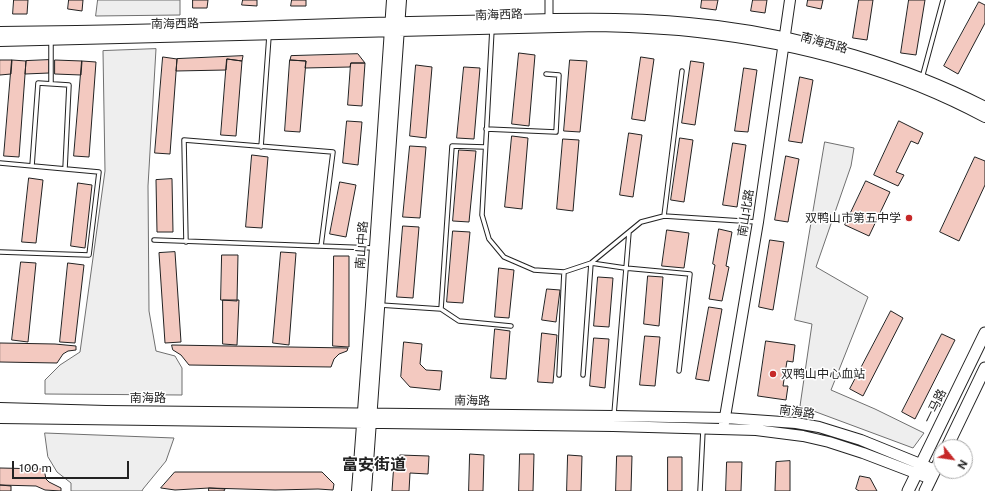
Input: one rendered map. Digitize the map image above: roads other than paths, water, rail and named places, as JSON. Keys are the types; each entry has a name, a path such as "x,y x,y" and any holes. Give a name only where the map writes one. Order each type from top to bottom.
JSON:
{"main road":[{"name":"一马路","path":"908,491 985,333"},
{"path":"951,439 985,368"},
{"path":"925,491 933,475"}],"street":[{"name":"南山中路","path":"357,491 366,418 375,305 394,27 392,0"},
{"name":"南山中路","path":"375,305 375,248 394,27 401,0"},
{"path":"549,0 549,19"},
{"name":"南山北路","path":"723,429 758,222 790,0"},
{"name":"南海西路","path":"492,24 549,19 604,18 671,21 718,26 866,60 921,79 985,107"},
{"name":"南海西路","path":"0,32 218,28 394,27 492,24 665,29 784,41 893,77 957,102 985,117"},
{"name":"南海西路","path":"0,41 269,35 394,27"},
{"name":"南海路","path":"0,408 366,418"},
{"name":"南海路","path":"0,418 366,418 614,421 724,418 796,423 819,427 861,440 933,475"},
{"name":"南山中路","path":"366,418 366,491"},
{"name":"南海路","path":"614,421 703,429 756,430 803,436 829,442 919,469"}],"lane":[{"path":"921,79 943,0"},
{"path":"492,24 482,215 489,239 504,257 534,270 564,272 591,263 641,222 664,216 758,222"},
{"path":"261,147 269,35"},
{"path":"51,84 52,40"},
{"path":"664,216 682,71"},
{"path":"486,129 556,132 559,76 546,74"},
{"path":"32,166 38,84 69,85 65,169"},
{"path":"186,242 184,140 334,152 321,246"},
{"path":"441,309 452,146 485,147"},
{"path":"0,163 99,172 88,255 0,252"},
{"path":"614,421 629,232"},
{"path":"154,240 375,248"},
{"path":"591,263 625,268 690,274 678,371"},
{"path":"583,375 591,263"},
{"path":"559,375 564,272"},
{"path":"375,305 441,309 459,321 511,326"},
{"path":"700,491 703,429"}],"place":[{"name":"双鸭山市第五中学","path":"909,218"},
{"name":"双鸭山中心血站","path":"773,374"}],"district":[{"name":"富安街道","path":"374,465"}]}
